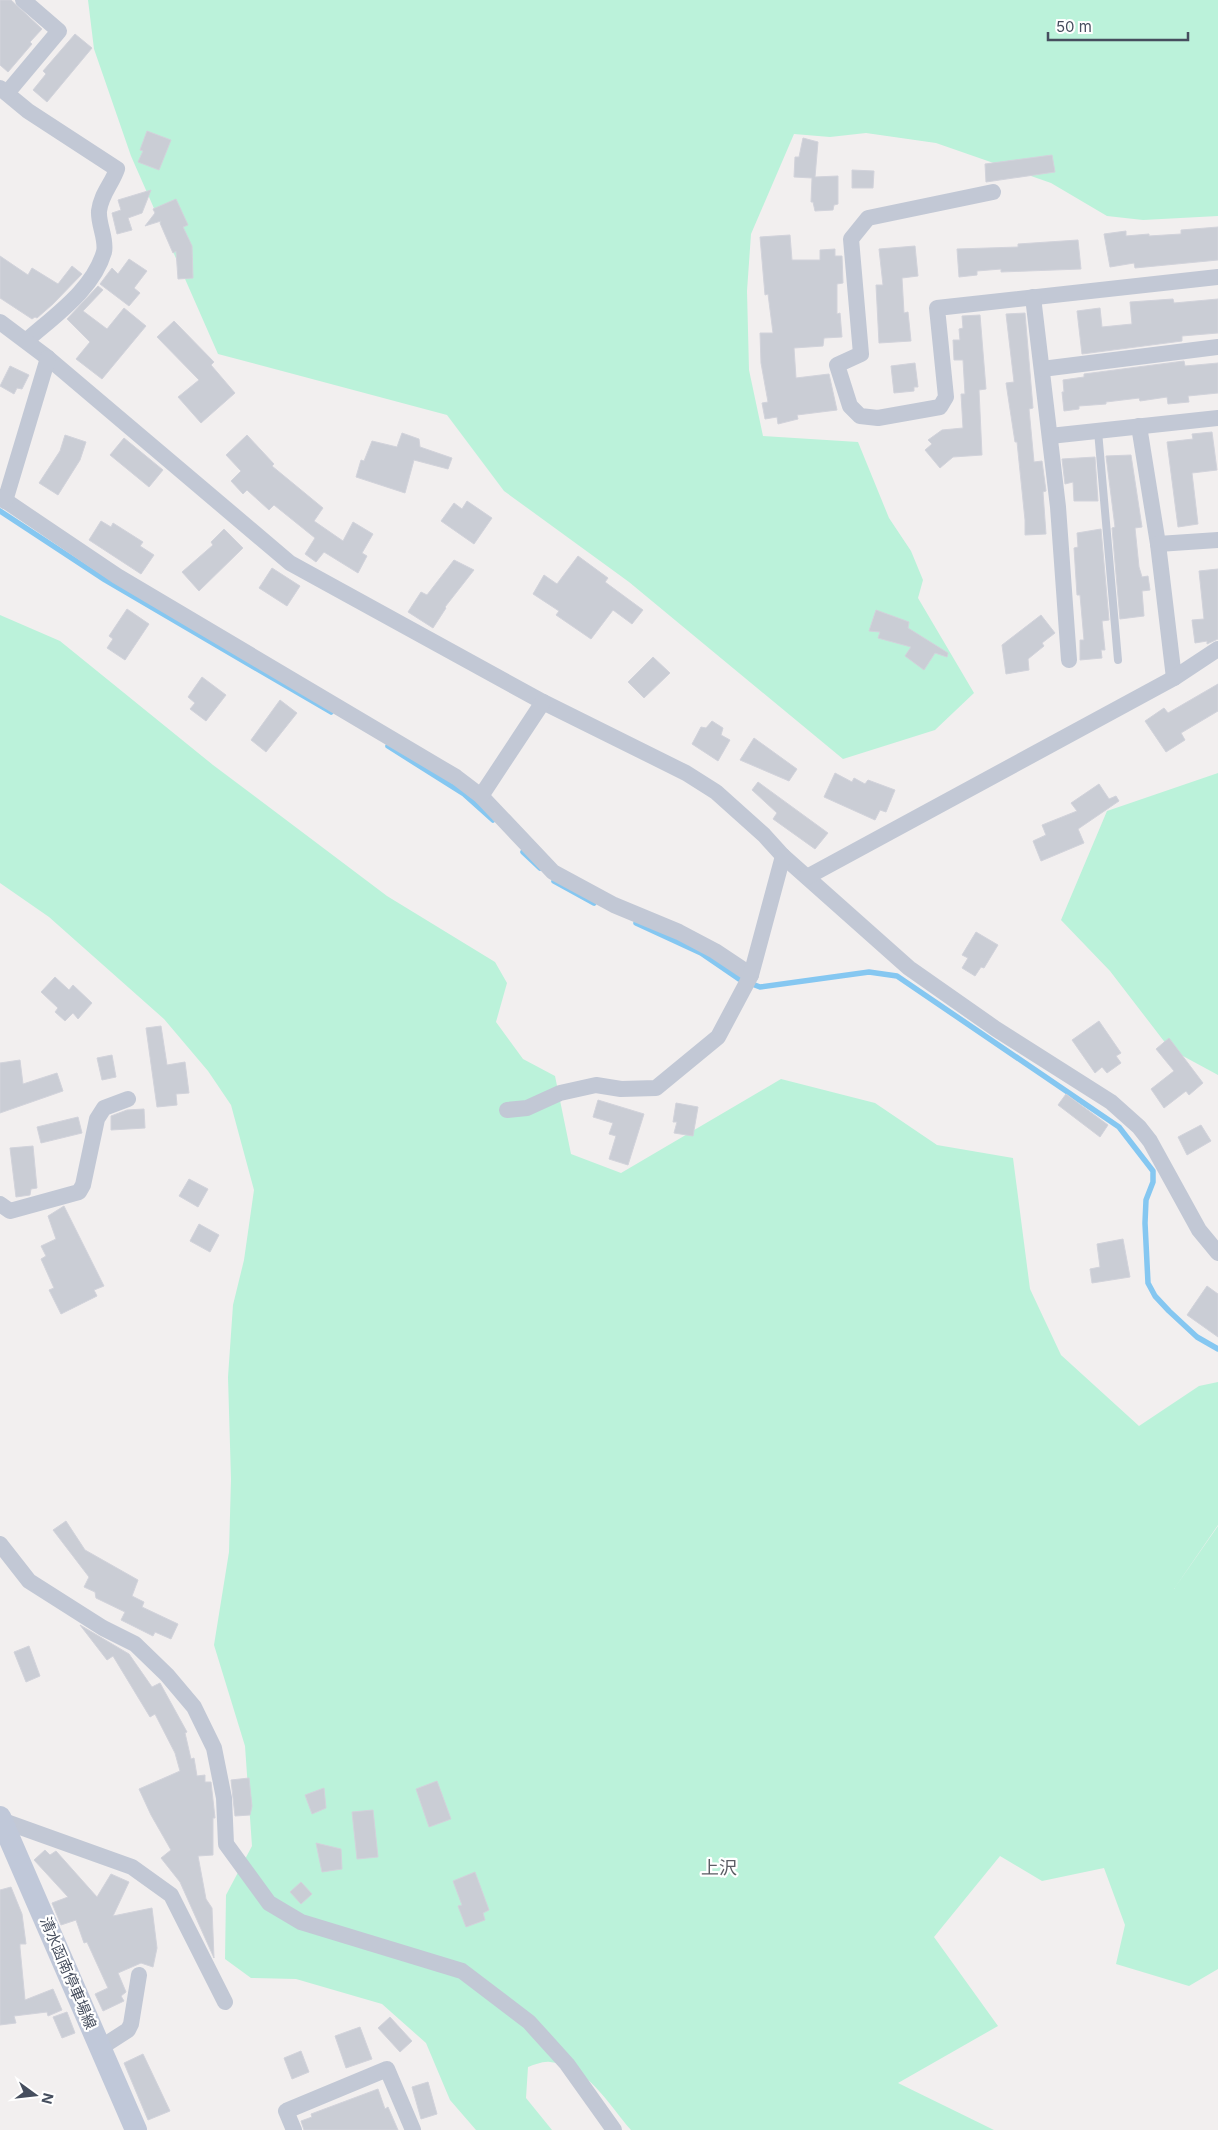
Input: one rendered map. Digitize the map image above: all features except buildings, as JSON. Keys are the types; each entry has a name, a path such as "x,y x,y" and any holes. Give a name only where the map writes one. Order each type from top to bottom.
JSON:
{"main road":[{"name":"清水函南停車場線","path":"1,1818 136,2130"}],"street":[{"path":"23,0 59,31 3,90 28,111 117,169 101,198 99,214 105,249 102,258 86,285 26,341"},
{"path":"993,192 868,218 851,238 861,354 836,365 850,406 860,416 878,418 940,407 946,397 937,308 1218,277"},
{"path":"1033,297 1058,507 1069,660"},
{"path":"0,322 48,358 290,563 542,702 660,760 716,792 764,835 783,856 909,968 996,1029 1111,1102 1139,1127 1150,1141 1199,1230 1218,1253"},
{"path":"1042,369 1218,347"},
{"path":"48,358 3,499 118,576 456,777 481,796 553,872 606,901 693,940 751,975"},
{"path":"1050,436 1218,418"},
{"path":"1139,426 1158,544 1174,678"},
{"path":"1158,544 1218,540"},
{"path":"807,877 1174,678 1218,649"},
{"path":"481,796 542,702"},
{"path":"507,1110 527,1108 560,1094 596,1085 621,1089 656,1088 718,1037 751,975 783,856"},
{"path":"0,1204 10,1211 20,1210 79,1192 83,1185 97,1119 104,1108 128,1099"},
{"path":"0,1544 29,1581 103,1628 135,1644 167,1675 194,1707 214,1748 224,1798 226,1844 268,1903 301,1922 462,1971 529,2022 567,2064 614,2130"},
{"path":"1,1818 132,1867 171,1895 225,2002"},
{"path":"100,2048 128,2030 132,2024 139,1974"},
{"path":"294,2130 286,2111 387,2070 413,2130"}],"lane":[{"path":"1098,431 1118,660"}],"green space":[{"path":"88,0 1218,0 1218,216 1143,220 1107,216 1051,183 936,143 866,133 830,137 794,134 751,234 747,291 749,370 763,436 858,442 889,518 911,551 923,580 918,598 974,693 935,730 843,759 629,582 504,491 447,415 218,354 131,156 94,49"},
{"path":"0,615 60,641 213,765 387,896 495,962 507,983 496,1022 523,1059 555,1076 571,1154 621,1173 781,1079 875,1103 937,1145 1013,1158 1030,1289 1061,1355 1139,1426 1199,1386 1218,1382 1218,1525 1174,1589 1218,1526 1218,1969 1189,1986 1116,1964 1125,1925 1104,1868 1042,1881 1000,1856 934,1937 998,2026 898,2083 994,2130 631,2130 586,2078 575,2070 563,2065 547,2062 528,2067 526,2098 552,2130 476,2130 450,2100 426,2043 382,2004 296,1979 251,1978 225,1959 226,1895 252,1846 245,1746 214,1645 229,1552 231,1479 228,1377 233,1305 244,1260 254,1190 231,1105 208,1071 164,1019 49,917 0,883"},
{"path":"1218,773 1218,1075 1170,1049 1110,971 1061,920 1107,811"}],"waterway":[{"path":"0,511 105,580 331,712"},
{"path":"388,746 464,794 493,820"},
{"path":"523,852 540,868"},
{"path":"554,881 594,903"},
{"path":"636,923 701,953 739,979 760,987 869,972 897,976 1119,1127 1153,1171 1153,1182 1146,1200 1145,1223 1148,1283 1155,1296 1169,1311 1197,1337 1218,1349"}],"district":[{"name":"上沢","path":"719,1868"}]}
